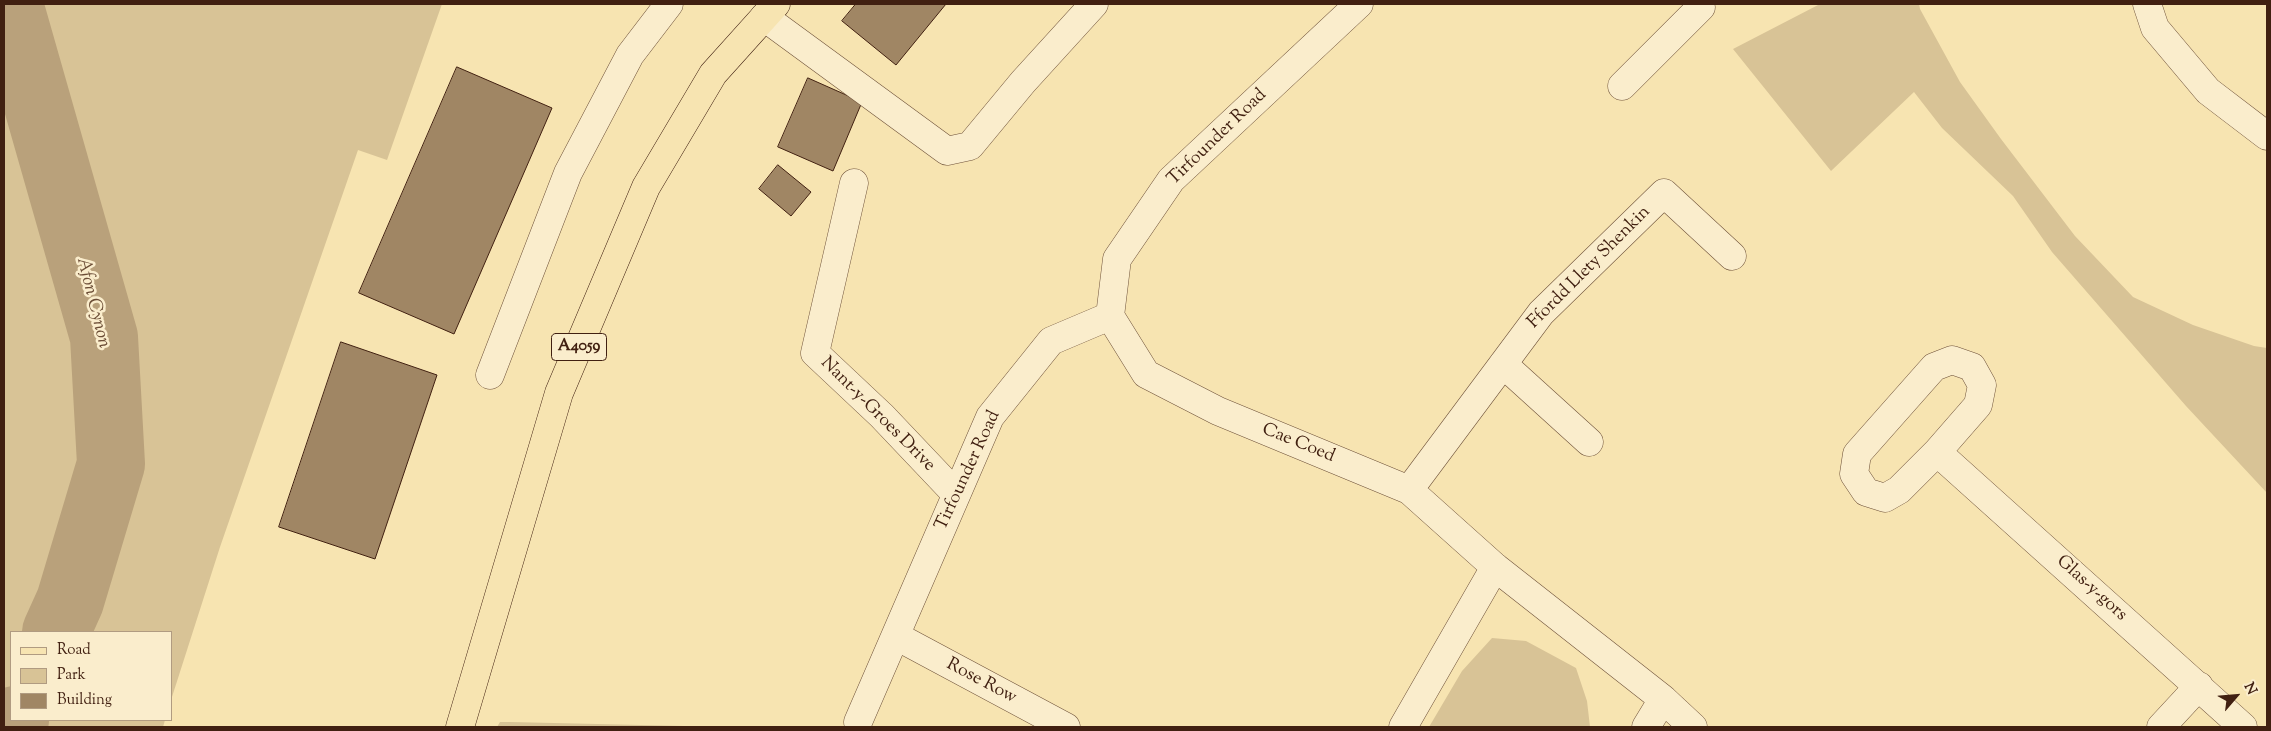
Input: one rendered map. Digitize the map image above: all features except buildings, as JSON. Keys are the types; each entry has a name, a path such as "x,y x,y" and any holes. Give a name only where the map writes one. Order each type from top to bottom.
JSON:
{"main road":[{"name":"A4059","path":"460,727 559,393 646,187 713,74 770,10"}],"street":[{"path":"490,375 568,173 630,55 669,4"},
{"path":"770,10 947,151 970,146 1023,82 1094,4"},
{"name":"Tirfounder Road","path":"858,722 990,417 1051,341 1110,316 1116,259 1171,180 1359,4"},
{"path":"1622,86 1701,7 1698,4"},
{"path":"2147,4 2154,28 2208,91 2267,136"},
{"name":"Nant-y-Groes Drive","path":"854,183 815,353 882,416 956,494"},
{"name":"Ffordd Llety Shenkin","path":"1409,490 1541,313 1664,193 1732,256"},
{"name":"Cae Coed","path":"1110,316 1146,374 1218,411 1409,490 1495,567 1663,699 1694,727"},
{"path":"1952,360 1972,367 1982,385 1978,405 1937,452 1899,490 1885,498 1866,492 1854,474 1856,454 1934,367 1952,360"},
{"path":"1503,364 1589,442"},
{"name":"Glas-y-gors","path":"1937,452 2244,727"},
{"path":"1403,727 1495,567"},
{"name":"Rose Row","path":"896,636 1066,727"},
{"path":"2161,727 2199,686"},
{"path":"1646,727 1663,699"}],"green space":[{"path":"4,4 442,4 387,160 358,150 220,547 172,697 172,631 10,631 10,721 165,721 163,727 4,727"},
{"path":"1820,4 1919,4 1960,82 2001,139 2075,236 2133,297 2193,325 2254,346 2267,348 2267,493 2186,406 2052,252 2013,196 1942,128 1914,92 1831,171 1733,49"},
{"path":"1492,638 1526,641 1576,668 1587,701 1590,727 1429,727 1462,671"},
{"path":"500,722 510,722 728,727 497,727"}],"waterway":[{"name":"Afon Cynon","path":"9,4 104,337 111,464 70,601 56,631"},
{"name":"Afon Cynon","path":"11,727 14,721"}]}
